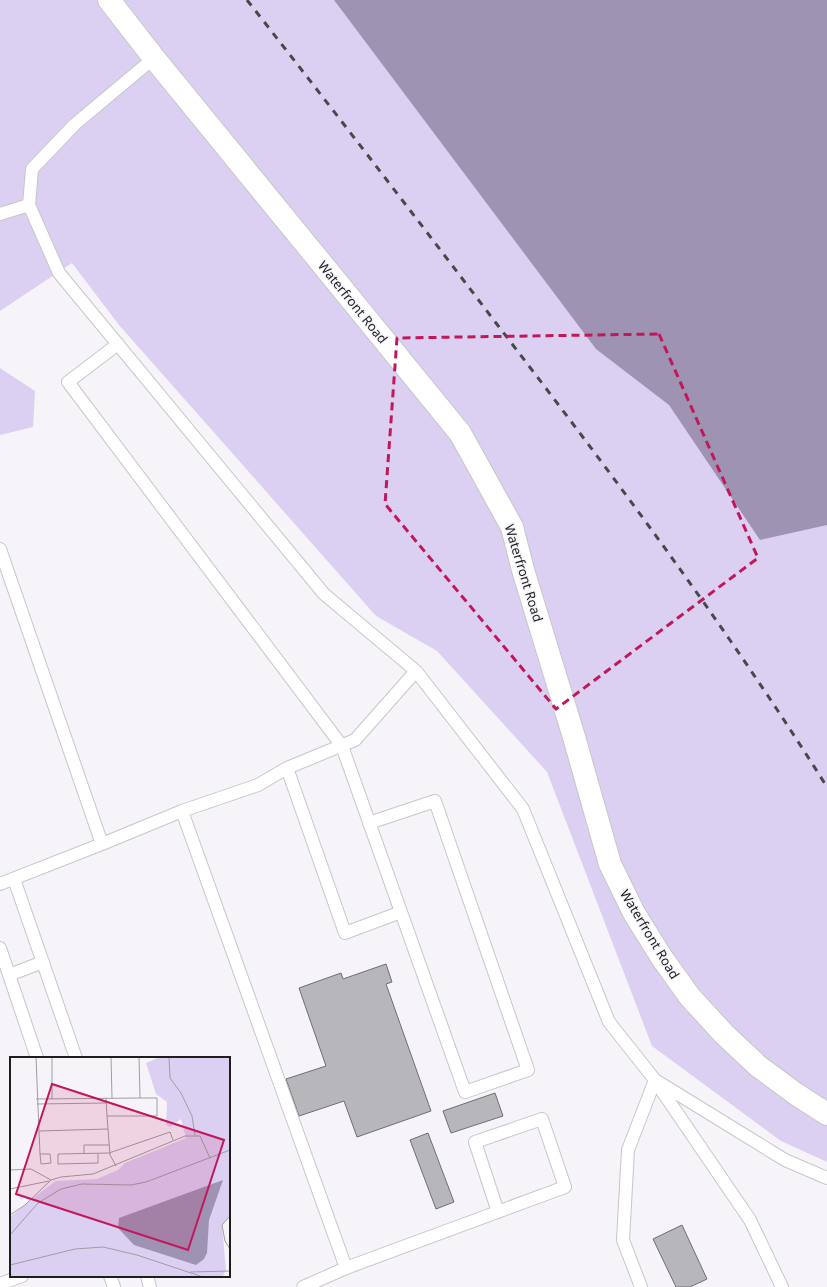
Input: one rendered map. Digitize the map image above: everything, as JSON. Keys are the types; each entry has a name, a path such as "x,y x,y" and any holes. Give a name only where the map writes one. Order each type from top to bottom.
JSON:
{"street":[{"name":"Waterfront Road","path":"109,0 154,58 460,433 512,527 523,570 574,737 610,864 634,913 662,958 690,997 724,1034 758,1066 796,1094 827,1114"}],"lane":[{"path":"154,58 75,124 32,169 30,205 59,273 324,594 416,671 523,809 609,1022 655,1080 750,1220 782,1287"},
{"path":"0,214 30,205"},
{"path":"118,344 68,382 342,746 369,823 465,1092 528,1070 435,801 369,823"},
{"path":"0,549 102,844"},
{"path":"0,884 182,811 258,785 287,768 355,740 416,671"},
{"path":"287,768 345,933 401,912"},
{"path":"182,811 346,1268"},
{"path":"14,879 76,1057"},
{"path":"0,948 37,1057"},
{"path":"9,975 43,962"},
{"path":"655,1080 784,1160 827,1178"},
{"path":"641,1287 623,1240 628,1150 655,1080"},
{"path":"303,1287 346,1268 498,1212 565,1187 542,1118 475,1142 498,1212"},
{"path":"0,1284 19,1277"},
{"path":"110,1277 114,1287"},
{"path":"147,1277 150,1287"}],"highlighted area":[{"path":"659,334 758,558 556,709 385,504 397,338"}],"shaded area":[{"path":"0,0 827,0 827,1162 781,1141 652,1046 547,772 437,651 376,616 119,325 72,263 0,311"},
{"path":"334,0 827,0 827,525 760,540 669,405 596,349"},
{"path":"0,368 35,391 33,427 0,435"}],"building":[{"path":"386,964 392,982 386,984 431,1111 357,1137 344,1101 299,1116 286,1079 326,1066 299,988 341,973 343,979"},
{"path":"495,1093 503,1116 451,1133 443,1111"},
{"path":"428,1133 454,1202 436,1209 410,1140"},
{"path":"682,1225 707,1279 690,1287 676,1287 653,1239"}],"railway":[{"path":"247,0 310,80 625,494 749,668 827,787"}]}
